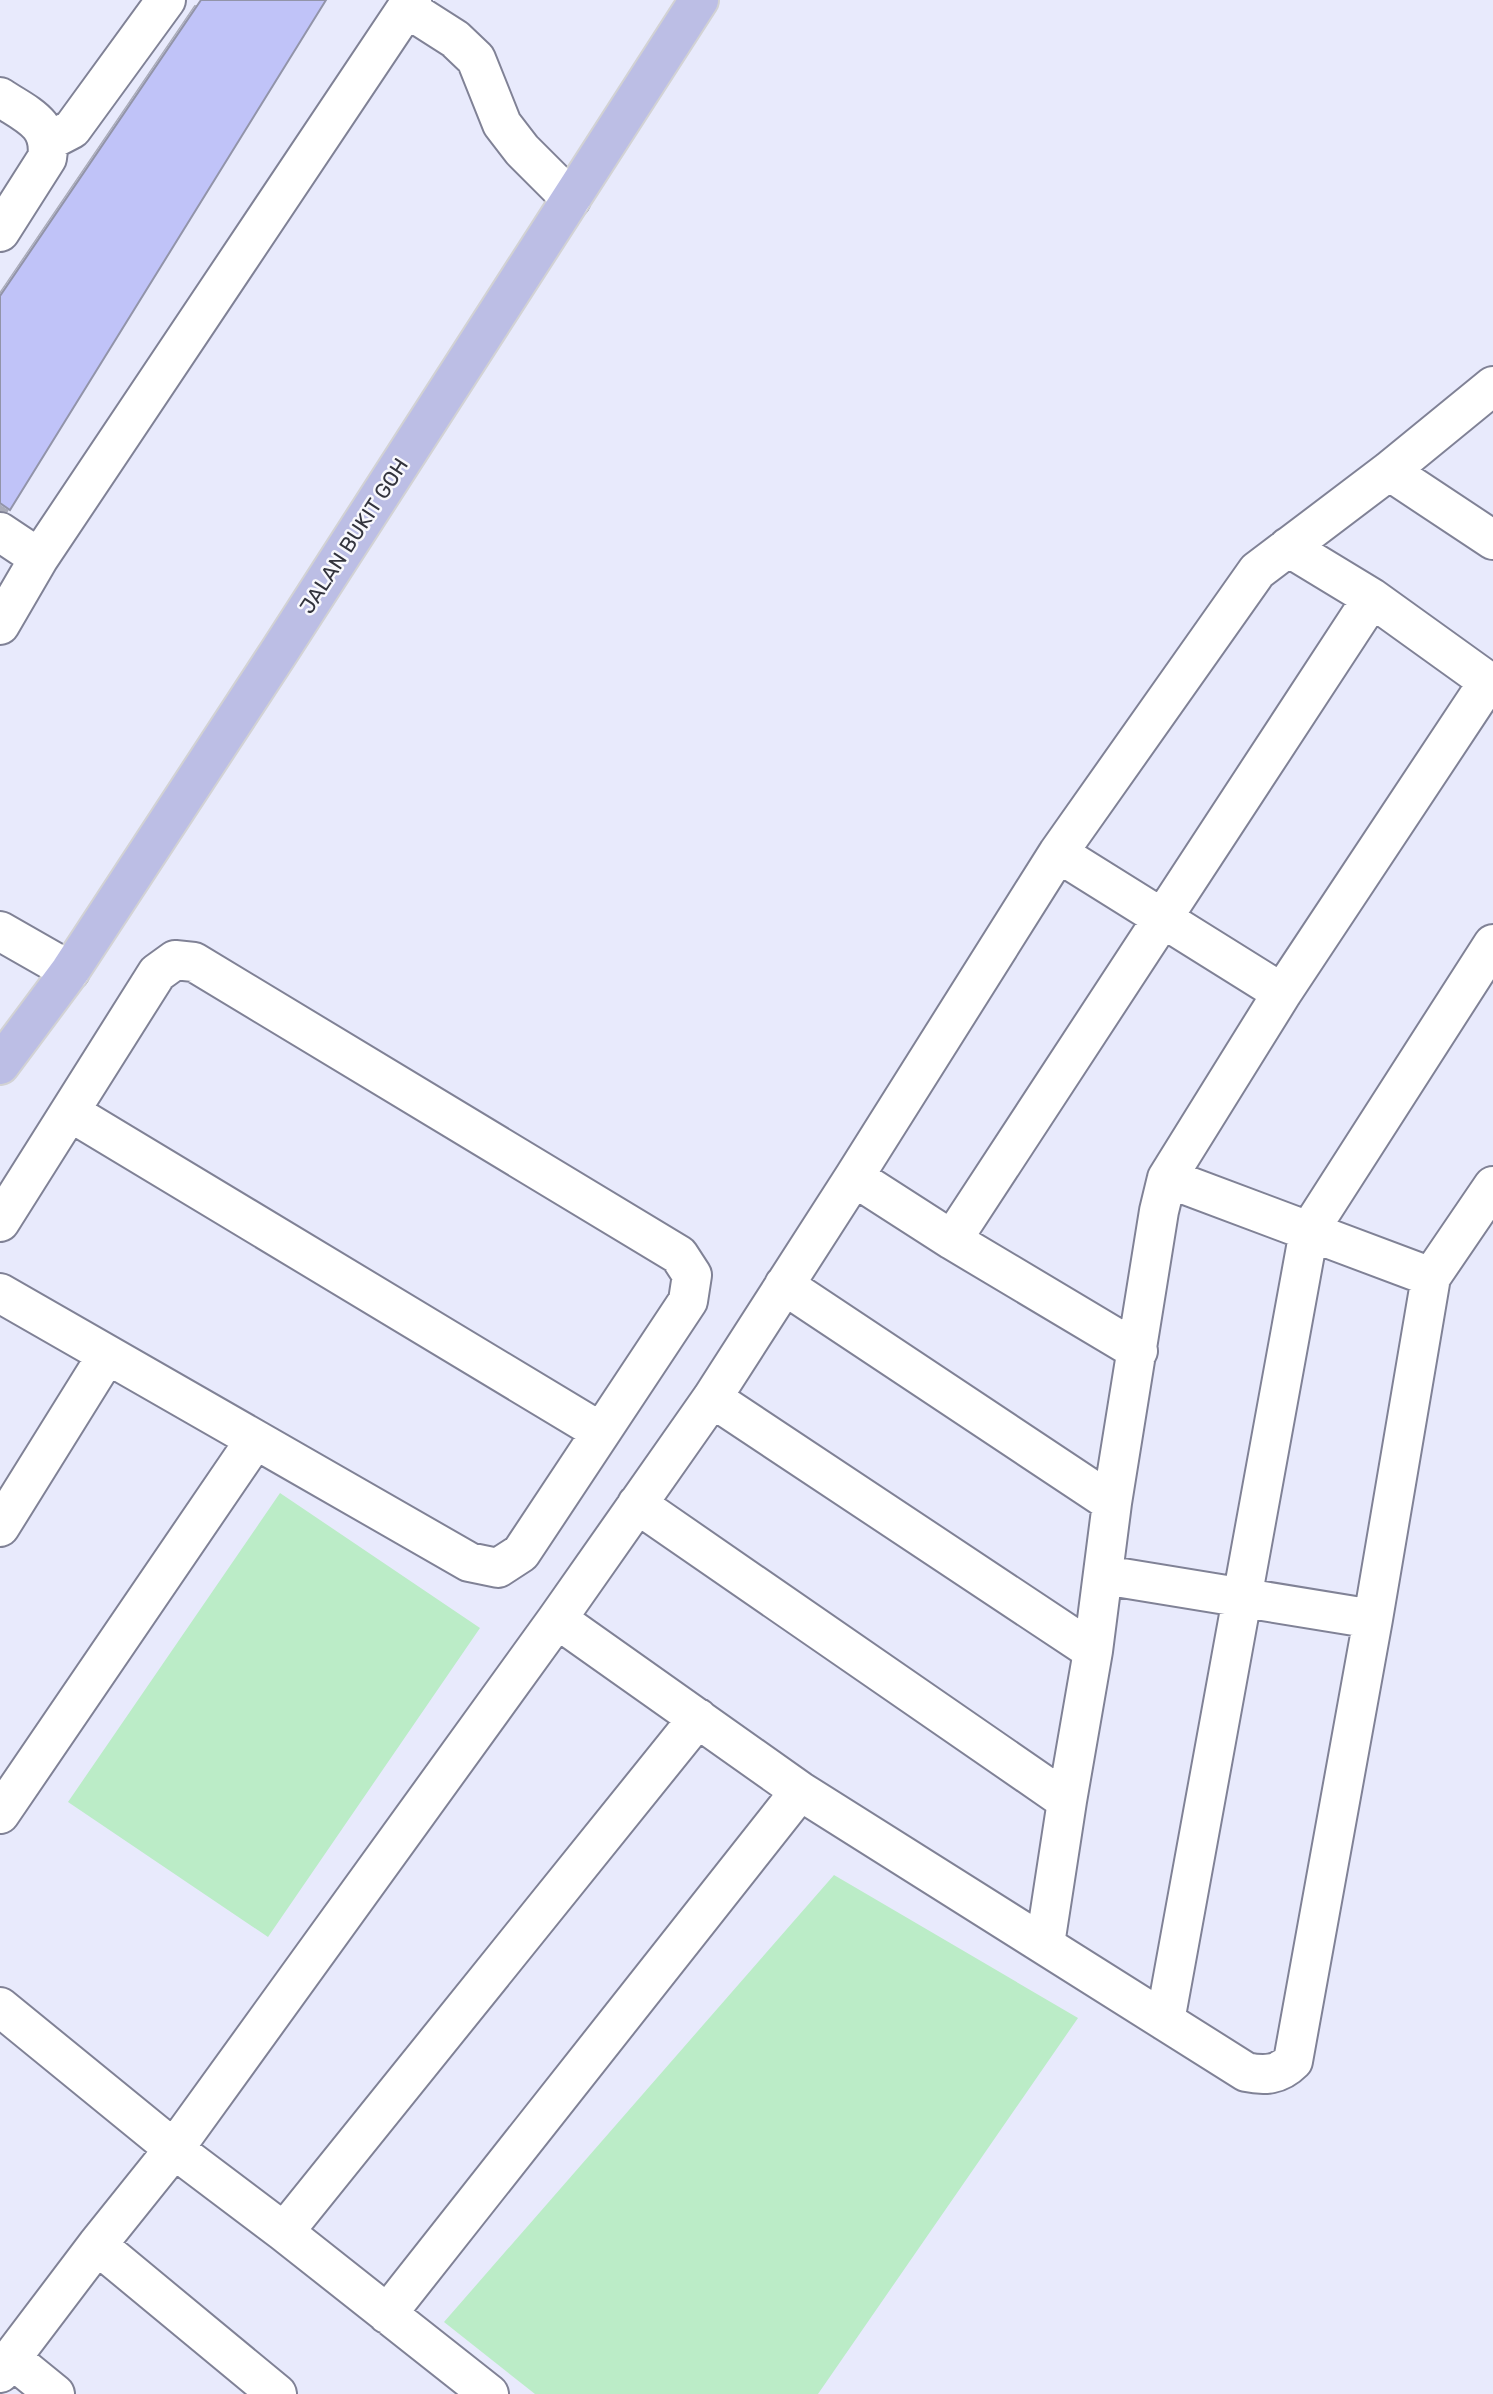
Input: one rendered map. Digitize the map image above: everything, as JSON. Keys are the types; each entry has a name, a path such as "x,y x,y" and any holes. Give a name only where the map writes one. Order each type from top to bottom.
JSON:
{"main road":[{"name":"JALAN BUKIT GOH","path":"0,1065 70,971 287,641 699,0"}],"street":[{"path":"47,142 72,128 166,0"},
{"path":"0,625 39,558 410,4 455,38 476,59 502,124 522,150 571,199"},
{"path":"0,97 40,124 47,135 47,158 0,232"},
{"path":"55,2394 6,2366 97,2245 174,2149 557,1619 712,1398 1058,853 1257,571 1486,401"},
{"path":"1389,471 1493,540"},
{"path":"0,532 39,558"},
{"path":"1045,1944 1066,1801 1093,1651 1112,1503 1159,1211 1167,1178 1282,993 1491,684 1372,598 1288,547"},
{"path":"952,1240 1372,598"},
{"path":"1058,853 1282,993"},
{"path":"0,931 70,971"},
{"path":"1166,2021 1309,1231 1493,944"},
{"path":"0,1222 157,973 175,960 194,962 679,1255 692,1275 688,1301 521,1553 498,1568 469,1562 0,1293"},
{"path":"70,1112 601,1432"},
{"path":"854,1177 952,1240 1138,1351"},
{"path":"1167,1178 1431,1277"},
{"path":"557,1619 800,1791 1246,2072 1260,2075 1284,2070 1293,2061 1373,1619 1431,1277 1493,1186"},
{"path":"784,1286 1112,1503"},
{"path":"0,1527 107,1355"},
{"path":"712,1398 1093,1651"},
{"path":"0,1814 256,1440"},
{"path":"637,1504 1066,1801"},
{"path":"1104,1575 1373,1619"},
{"path":"284,2232 698,1718"},
{"path":"387,2314 800,1791"},
{"path":"0,2007 174,2149 489,2394"},
{"path":"97,2245 277,2394"}],"green space":[{"path":"280,1493 480,1628 268,1937 68,1802"},
{"path":"834,1875 1078,2018 818,2394 535,2394 444,2322"}],"building":[{"path":"201,0 326,0 10,510 0,503 0,296"}]}
